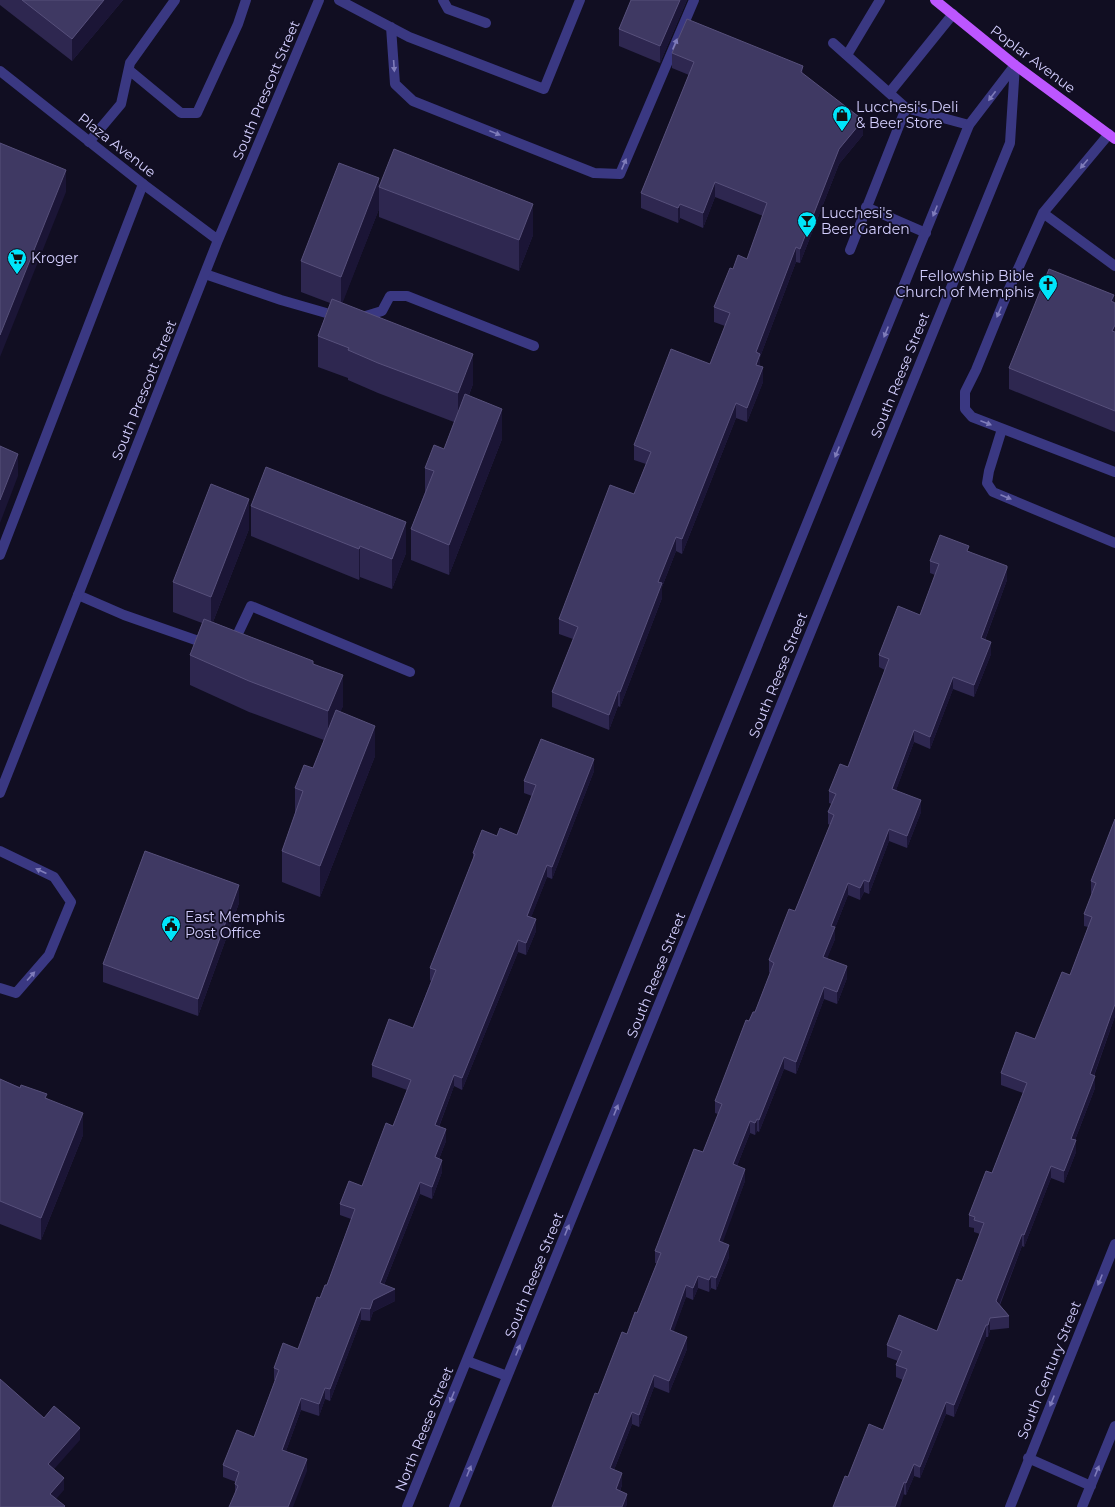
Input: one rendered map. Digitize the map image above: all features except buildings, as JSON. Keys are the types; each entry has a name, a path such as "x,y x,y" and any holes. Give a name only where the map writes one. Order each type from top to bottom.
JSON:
{"main road":[{"name":"Poplar Avenue","path":"935,0 1015,64 1112,136"}],"street":[{"path":"89,142 121,104 130,63 175,0"},
{"path":"129,70 181,113 197,113 238,24 246,0"},
{"name":"South Prescott Street","path":"0,793 218,240 319,0"},
{"path":"339,0 409,37 544,89 580,0"},
{"path":"443,0 448,9 486,23"},
{"path":"391,27 395,84 414,100 594,173 620,174 694,0"},
{"path":"847,54 880,0"},
{"path":"890,92 953,14"},
{"path":"833,43 890,92 906,108 969,125"},
{"path":"507,1376 466,1361 969,125 1015,64"},
{"name":"South Reese Street","path":"454,1507 1010,143 1015,64"},
{"name":"Plaza Avenue","path":"0,71 143,184 218,240"},
{"path":"850,250 866,206 906,108"},
{"path":"1112,136 1043,213 965,392 965,409 972,418 1115,472"},
{"path":"0,555 143,184"},
{"path":"866,206 926,233"},
{"path":"1043,213 1115,266"},
{"path":"205,274 281,300 353,320 382,311 390,296 407,296 534,346"},
{"path":"1002,429 989,471 987,483 993,492 1115,543"},
{"path":"78,595 124,615 229,651 251,606 410,672"},
{"path":"0,851 54,877 71,902 49,955 16,993 0,988"},
{"name":"South Century Street","path":"1010,1507 1028,1458 1115,1244"},
{"name":"North Reese Street","path":"407,1507 466,1361"},
{"path":"1082,1507 1115,1426"},
{"path":"1028,1458 1091,1486"}],"place":[{"name":"Lucchesi's Deli & Beer Store","path":"842,132"},
{"name":"Lucchesi's Beer Garden","path":"807,238"},
{"name":"Kroger","path":"17,275"},
{"name":"Fellowship Bible Church of Memphis","path":"1048,301"},
{"name":"East Memphis Post Office","path":"171,942"}]}
